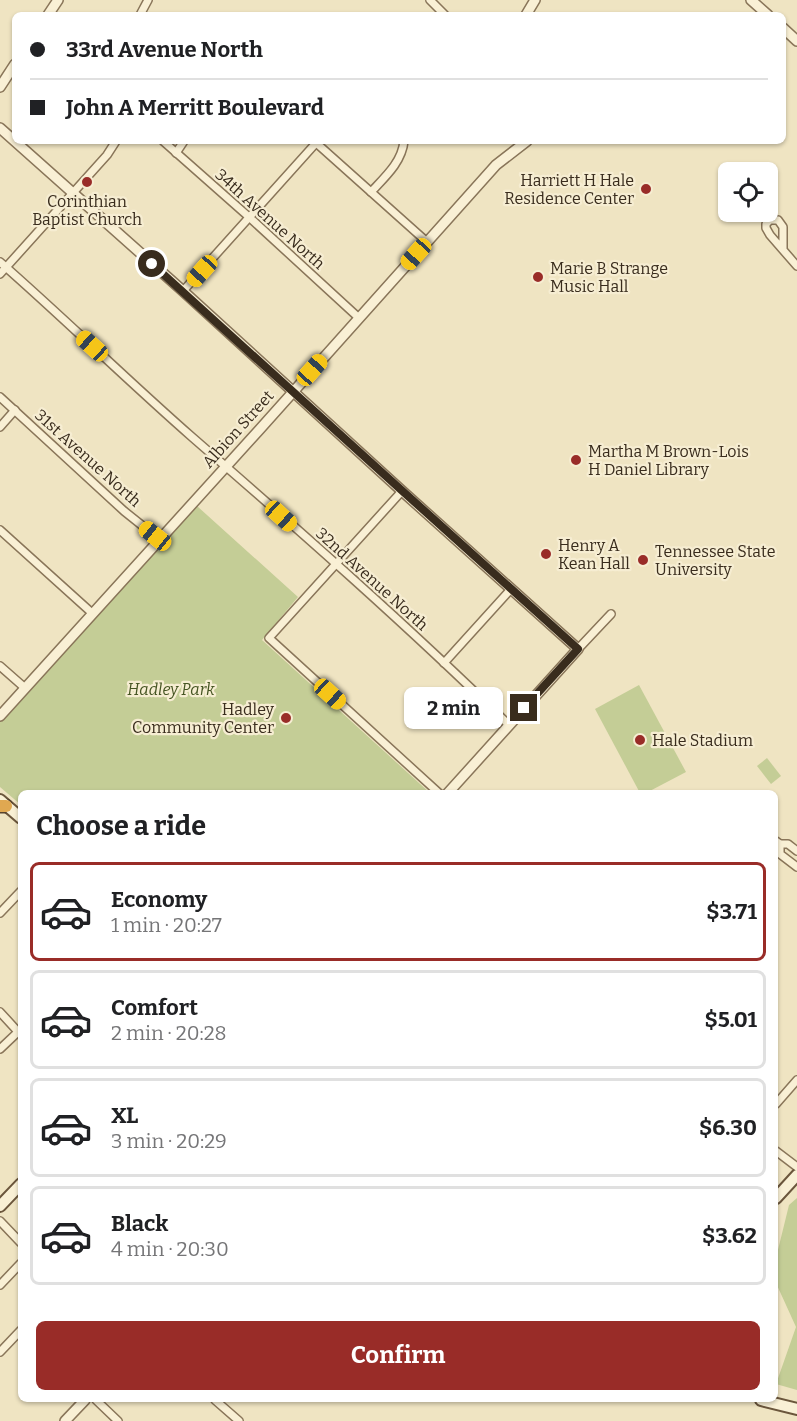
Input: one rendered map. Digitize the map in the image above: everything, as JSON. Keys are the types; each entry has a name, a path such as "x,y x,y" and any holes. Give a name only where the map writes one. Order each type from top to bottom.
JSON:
{"main road":[{"path":"2,804 18,816"},
{"path":"778,1196 797,1175"},
{"path":"0,1206 18,1187"},
{"path":"768,1402 797,1409"}],"street":[{"path":"429,0 442,12"},
{"path":"751,0 765,12"},
{"path":"786,31 797,41"},
{"path":"0,87 12,69"},
{"path":"0,128 12,139"},
{"path":"18,144 578,649"},
{"path":"0,274 3,265 73,194 114,144"},
{"name":"34th Avenue North","path":"166,144 359,318"},
{"path":"176,153 182,144"},
{"path":"183,291 313,144"},
{"path":"317,144 427,242"},
{"path":"371,192 390,172 403,151 404,144"},
{"name":"Albion Street","path":"0,716 496,165 523,144"},
{"path":"783,249 797,266"},
{"name":"32nd Avenue North","path":"3,265 336,564 509,725"},
{"name":"31st Avenue North","path":"0,397 124,511 159,539"},
{"path":"0,427 15,410"},
{"path":"402,491 269,638 436,790"},
{"path":"0,530 92,613"},
{"path":"444,663 511,589"},
{"path":"451,790 611,614"},
{"path":"0,666 25,688"},
{"path":"797,851 788,844 778,842 780,854 797,867"},
{"path":"0,914 18,894"},
{"path":"0,1012 18,1030"},
{"path":"0,1049 18,1034"},
{"path":"778,1102 797,1080"},
{"path":"778,1153 797,1167"},
{"path":"0,1221 18,1240"},
{"path":"0,1285 18,1266"},
{"path":"0,1352 18,1333"},
{"path":"65,1421 83,1402"},
{"path":"98,1402 118,1421"},
{"path":"217,1402 239,1421"}],"green space":[{"name":"Hadley Park","path":"197,506 298,597 262,640 427,790 18,790 18,802 0,787 0,722"},
{"name":"Hale Stadium","path":"639,685 686,772 652,790 638,790 595,709"},
{"path":"767,758 781,776 771,784 757,766"},
{"path":"797,1198 797,1390 778,1385 778,1378 796,1327 778,1287 778,1250 789,1205"}],"place":[{"name":"Corinthian Baptist Church","path":"87,182"},
{"name":"Harriett H Hale Residence Center","path":"646,189"},
{"name":"Marie B Strange Music Hall","path":"538,277"},
{"name":"Martha M Brown-Lois H Daniel Library","path":"576,460"},
{"name":"Henry A Kean Hall","path":"546,554"},
{"name":"Tennessee State University","path":"643,560"},
{"name":"Hadley Community Center","path":"286,718"},
{"name":"Hale Stadium","path":"640,740"}],"route":[{"path":"152,264 578,649 524,708"}]}
